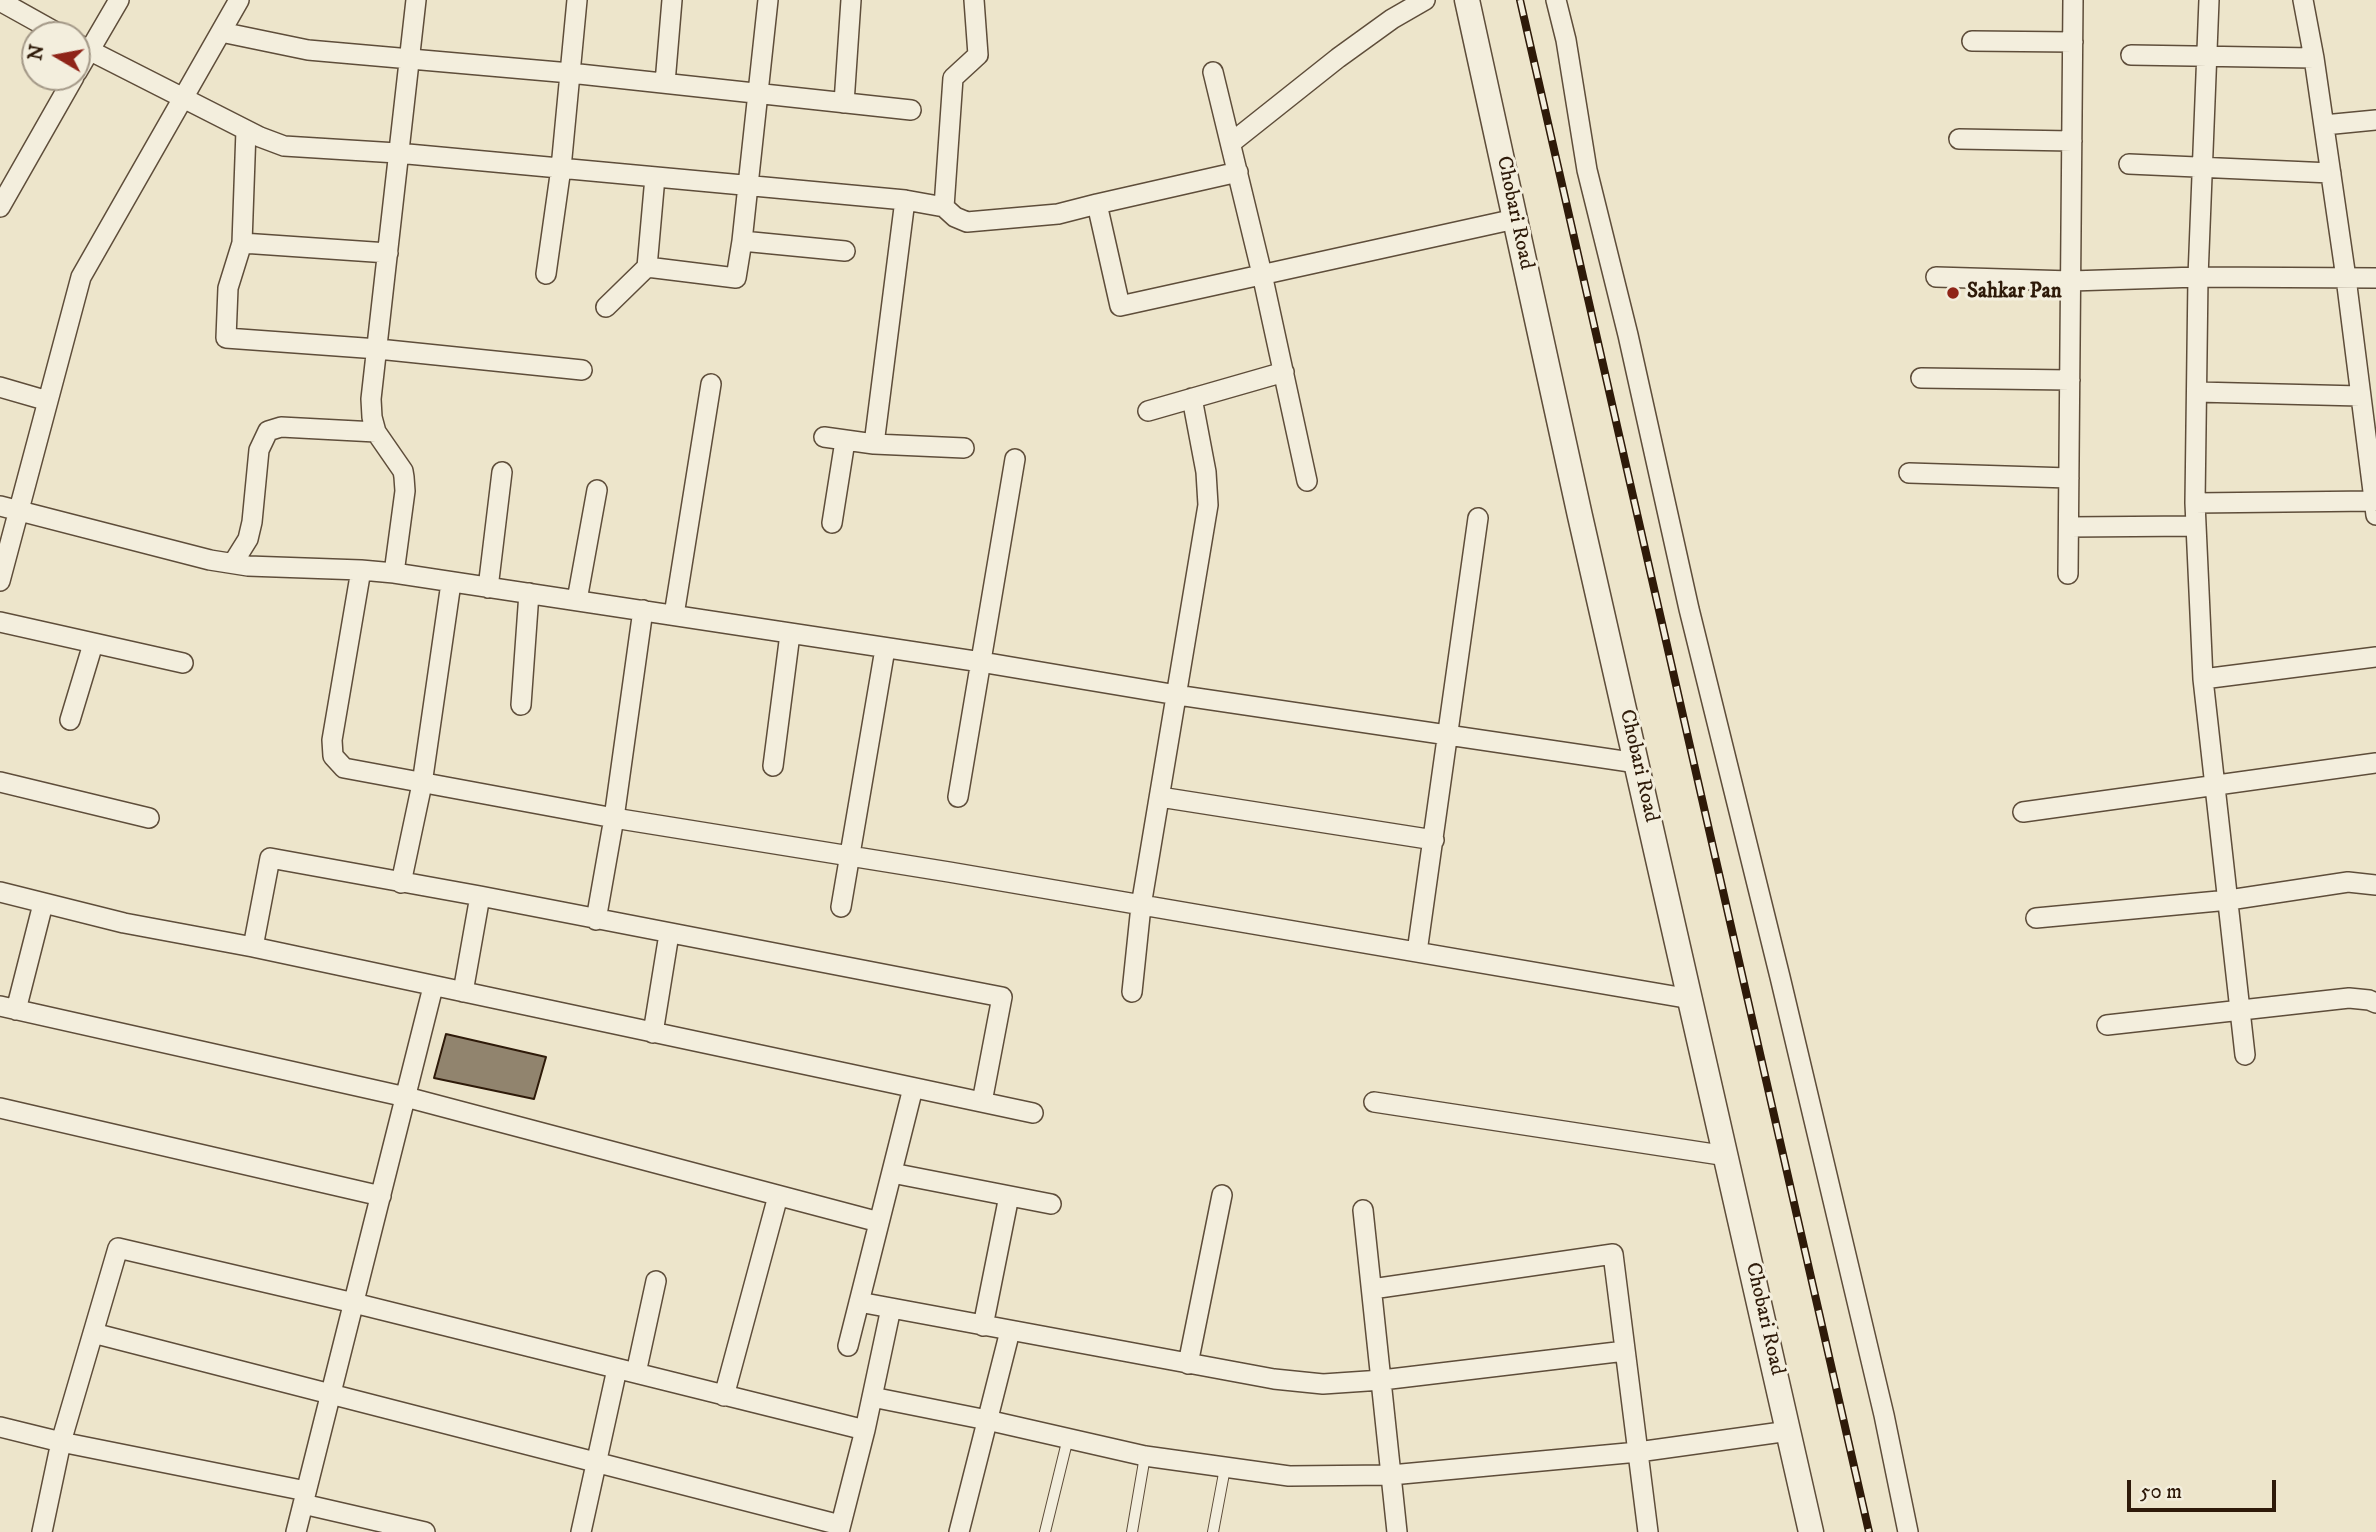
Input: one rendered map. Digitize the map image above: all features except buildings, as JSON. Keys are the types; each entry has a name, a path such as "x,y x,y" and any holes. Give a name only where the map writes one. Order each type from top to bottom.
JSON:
{"street":[{"path":"91,36 118,0"},
{"path":"0,581 9,509 48,401 81,277 239,0"},
{"path":"394,573 405,491 402,471 378,436 372,417 371,399 416,0"},
{"path":"546,274 561,168 577,0"},
{"path":"665,83 671,0"},
{"path":"647,267 736,278 768,0"},
{"path":"844,103 851,0"},
{"path":"944,208 953,78 978,55 974,0"},
{"path":"1231,144 1338,58 1392,19 1425,0"},
{"name":"Chobari Road","path":"1467,0 1811,1532"},
{"path":"1556,0 1566,40 1587,170 1628,335 1689,609 1881,1402 1908,1532"},
{"path":"2068,574 2073,0"},
{"path":"2209,0 2198,277 2195,503 2203,679 2245,1055"},
{"path":"2195,503 2375,508 2372,458 2360,396 2331,173 2303,0"},
{"path":"0,1 36,21"},
{"path":"221,32 308,50 570,73 911,110"},
{"path":"1972,41 2073,42"},
{"path":"91,51 246,130 273,142 296,148 397,153 905,200 944,208 967,222 1058,214 1238,173"},
{"path":"2131,55 2314,58"},
{"path":"1213,72 1262,274 1307,481"},
{"path":"0,207 66,91"},
{"path":"2324,125 2376,120"},
{"path":"246,130 242,243 228,288 226,338 378,349 582,370"},
{"path":"1959,139 2072,141"},
{"path":"2129,164 2331,173"},
{"path":"606,307 647,267 656,177"},
{"path":"874,444 905,200"},
{"path":"1097,204 1120,306 1515,219"},
{"path":"742,241 845,251"},
{"path":"242,243 387,253"},
{"path":"1936,277 2071,281 2198,277 2376,278"},
{"path":"1148,411 1284,372"},
{"path":"1921,378 2070,380"},
{"path":"674,615 711,384"},
{"path":"0,387 48,401"},
{"path":"2197,393 2360,396"},
{"path":"1132,992 1141,906 1208,505 1206,472 1192,398"},
{"path":"240,565 252,522 259,450 268,431 281,427 378,436"},
{"path":"824,437 874,444 964,447"},
{"path":"832,523 845,441"},
{"path":"958,797 1015,458"},
{"path":"488,588 502,472"},
{"path":"1909,473 2069,478"},
{"path":"577,600 597,490"},
{"path":"9,509 240,565 394,573 1637,764"},
{"path":"1417,952 1478,518"},
{"path":"2068,527 2196,526"},
{"path":"361,570 332,740 333,756 344,768 614,818 1691,999"},
{"path":"401,883 422,784 452,583"},
{"path":"521,705 529,593"},
{"path":"597,920 643,610"},
{"path":"0,622 183,663"},
{"path":"773,766 790,634"},
{"path":"70,720 93,644"},
{"path":"841,907 885,649"},
{"path":"2203,679 2376,657"},
{"path":"2023,812 2376,763"},
{"path":"0,782 149,818"},
{"path":"1160,797 1434,840"},
{"path":"253,947 270,858 480,896 1002,998 982,1102"},
{"path":"2036,918 2229,900 2348,882 2376,885"},
{"path":"0,892 124,923 253,947 1033,1113"},
{"path":"463,992 480,896"},
{"path":"43,904 8,1008 405,1097 879,1222"},
{"path":"653,1034 669,934"},
{"path":"296,1532 433,986"},
{"path":"2107,1025 2349,998 2376,1003"},
{"path":"848,1346 913,1088"},
{"path":"1374,1102 1727,1156"},
{"path":"0,1108 381,1196"},
{"path":"892,1173 1051,1204"},
{"path":"1188,1364 1222,1195"},
{"path":"724,1396 778,1196"},
{"path":"984,1326 1009,1196"},
{"path":"1363,1210 1397,1532"},
{"path":"41,1532 61,1442 118,1248 354,1303 865,1430"},
{"path":"1372,1289 1613,1254 1648,1532"},
{"path":"636,1373 656,1282"},
{"path":"859,1303 1274,1380 1323,1384 1382,1380 1625,1351"},
{"path":"93,1333 840,1529 891,1308"},
{"path":"959,1532 1010,1331"},
{"path":"581,1532 617,1369"},
{"path":"872,1397 1146,1456 1289,1476 1391,1475 1639,1451 1789,1431"},
{"path":"0,1427 305,1498 425,1532"}],"lane":[{"path":"1045,1532 1068,1438"},
{"path":"1132,1532 1146,1456"},
{"path":"1213,1532 1225,1468"}],"railway":[{"path":"1520,0 1869,1532"}],"place":[{"name":"Sahkar Pan","path":"1953,293"}]}
